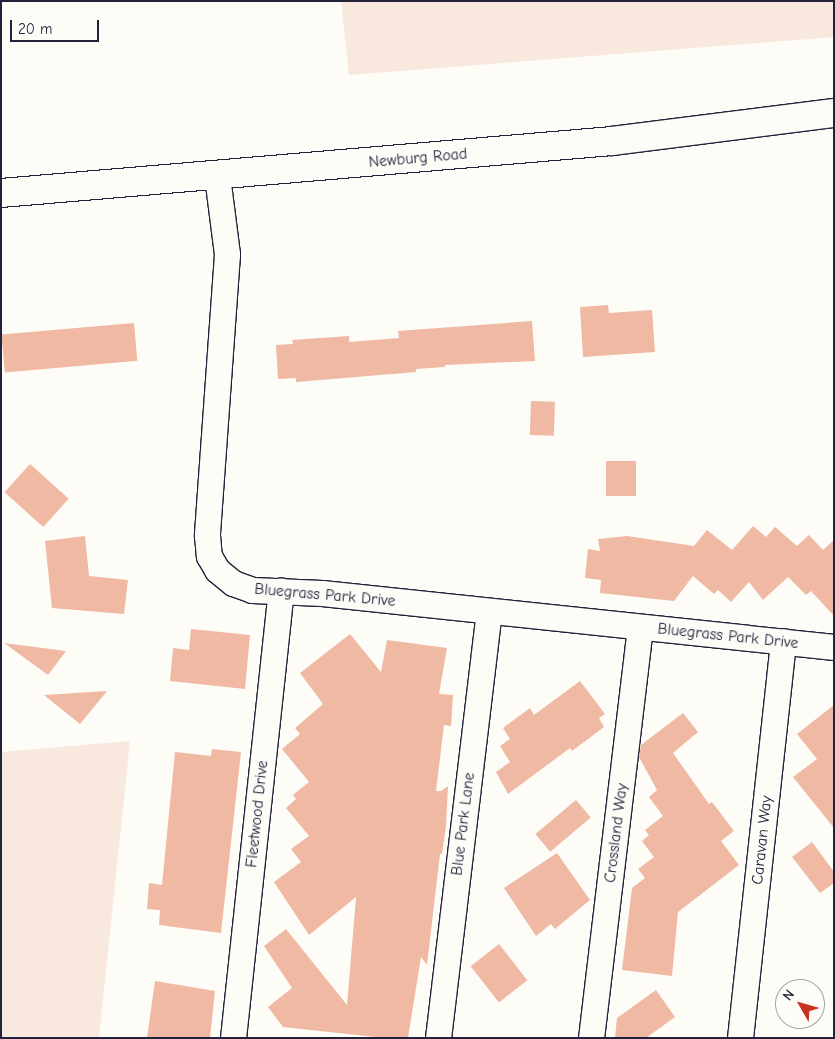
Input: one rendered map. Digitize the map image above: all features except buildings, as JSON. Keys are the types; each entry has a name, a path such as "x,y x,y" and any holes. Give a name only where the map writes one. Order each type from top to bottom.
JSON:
{"main road":[{"name":"Newburg Road","path":"1,193 612,141 834,113"}],"street":[{"name":"Bluegrass Park Drive","path":"217,176 227,254 207,534 209,556 217,570 233,583 252,590 322,593 834,648"},
{"name":"Fleetwood Drive","path":"233,1038 281,591"},
{"name":"Blue Park Lane","path":"438,1038 488,611"},
{"name":"Crossland Way","path":"591,1038 640,628"},
{"name":"Caravan Way","path":"740,1038 783,642"}],"shaded area":[{"path":"341,1 834,1 834,37 349,75"},
{"path":"130,741 99,1038 1,1038 1,752"}]}
